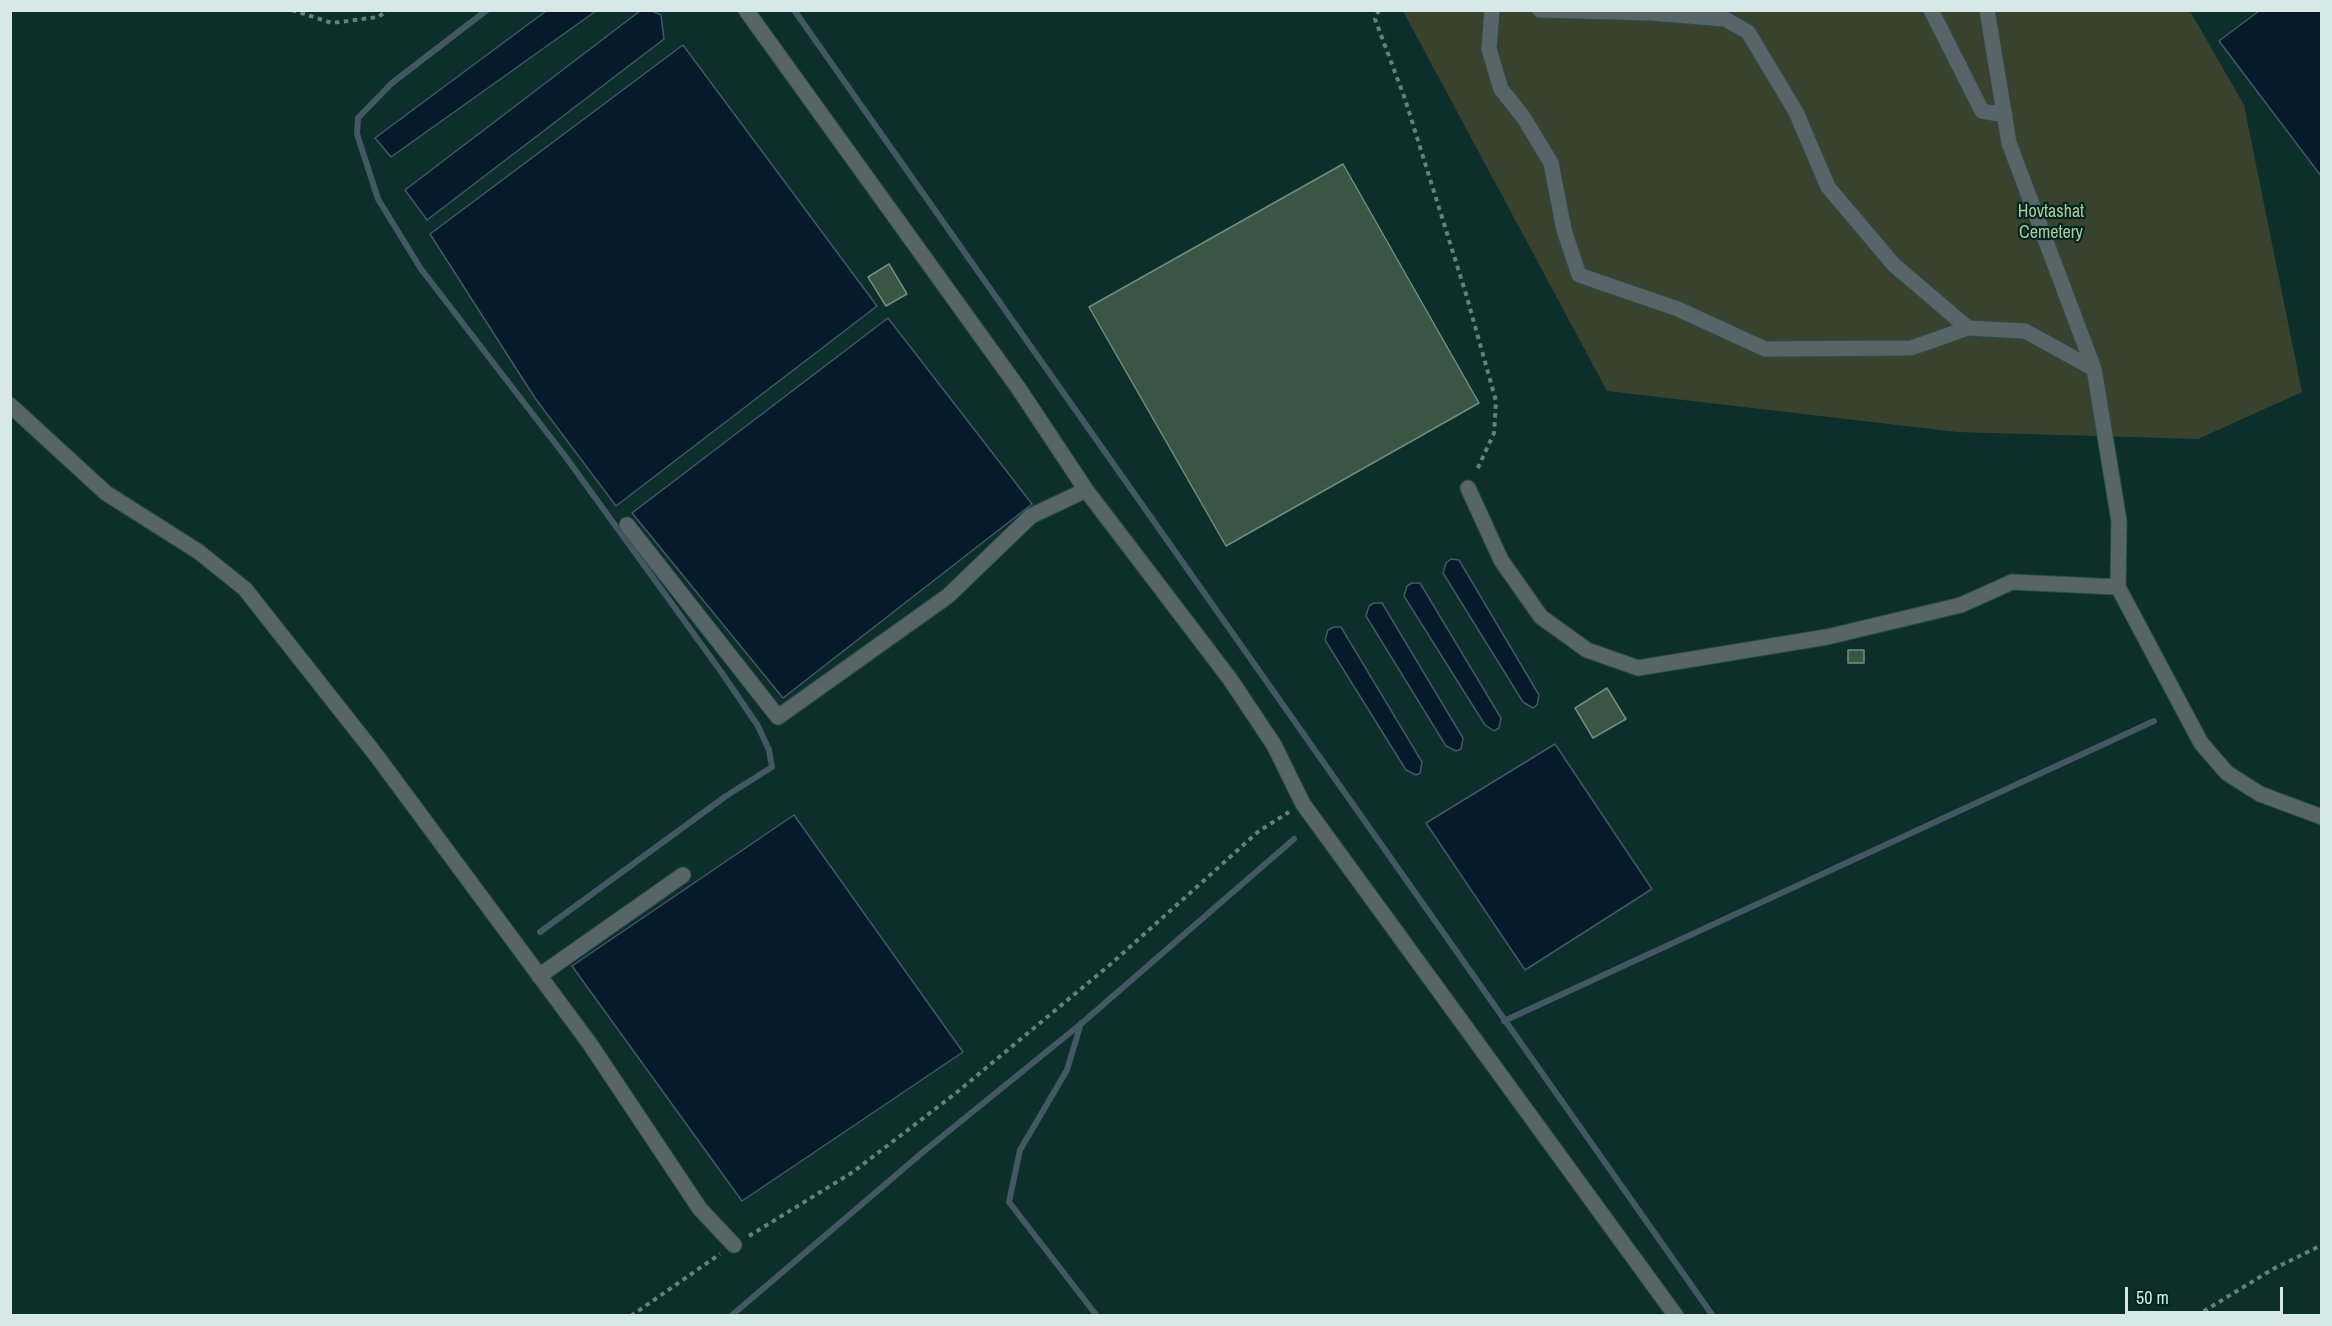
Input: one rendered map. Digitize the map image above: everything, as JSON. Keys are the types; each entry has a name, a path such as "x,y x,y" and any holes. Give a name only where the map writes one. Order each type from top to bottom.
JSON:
{"lane":[{"path":"746,10 1006,371 1086,490 1230,679 1274,745 1303,804 1676,1316"},
{"path":"1492,10 1489,49 1501,89 1524,118 1551,164 1564,230 1579,274 1678,309 1765,349 1911,348 1968,328 2025,331 2094,369"},
{"path":"1540,10 1725,15 1748,32 1796,112 1828,188 1894,265 1968,328"},
{"path":"1931,10 1982,111 2005,115"},
{"path":"1987,10 2009,143 2094,369 2119,522 2118,587 2201,743 2227,773 2260,794 2322,817"},
{"path":"10,405 106,494 200,552 245,589 376,755 590,1044 700,1209 734,1245"},
{"path":"1468,488 1501,560 1541,617 1587,650 1638,668 1827,637 1961,605 2012,582 2118,587"},
{"path":"627,525 778,717 948,596 1031,516 1086,490"},
{"path":"539,976 683,875"}],"path":[{"path":"292,10 332,23 378,17 388,10"},
{"path":"1378,10 1375,19 1405,99 1496,401 1494,433 1468,488"},
{"path":"631,1316 734,1245 853,1172 956,1093 1112,963 1259,831 1303,804"},
{"path":"2196,1316 2272,1269 2322,1245"}],"green space":[{"name":"Hovtashat Cemetery","path":"1403,11 2190,11 2244,105 2302,392 2198,439 1957,432 1607,391"}],"water":[{"path":"546,11 596,11 391,157 375,138"},
{"path":"640,11 652,11 661,15 664,39 427,220 405,190"},
{"path":"2259,11 2321,11 2321,176 2219,41"},
{"path":"683,45 877,306 616,506 535,398 430,234"},
{"path":"888,318 1032,504 783,698 632,513"},
{"path":"1451,559 1459,560 1539,695 1537,705 1533,708 1523,702 1443,573 1446,563"},
{"path":"1420,583 1501,718 1499,728 1494,731 1485,725 1404,596 1407,586"},
{"path":"1382,603 1463,738 1461,749 1456,751 1446,746 1366,616 1369,606"},
{"path":"1341,627 1422,762 1420,773 1416,775 1406,770 1325,640 1328,630"},
{"path":"1555,744 1652,889 1525,970 1426,823"},
{"path":"794,815 963,1052 742,1201 572,966"}],"building":[{"path":"1343,164 1479,403 1226,546 1089,307"},
{"path":"889,264 907,294 886,306 868,277"},
{"path":"1848,650 1864,650 1864,663 1848,663"},
{"path":"1607,688 1626,719 1593,738 1575,708"}],"waterway":[{"path":"487,10 392,83 358,118 357,134 378,199 421,269 565,456 722,673 758,726 769,750 772,767 726,796 540,932"},
{"path":"794,10 1713,1316"},
{"path":"1504,1021 2154,721"},
{"path":"731,1316 923,1152 1082,1023 1294,839"},
{"path":"1081,1023 1067,1070 1020,1150 1009,1202 1097,1316"}]}
